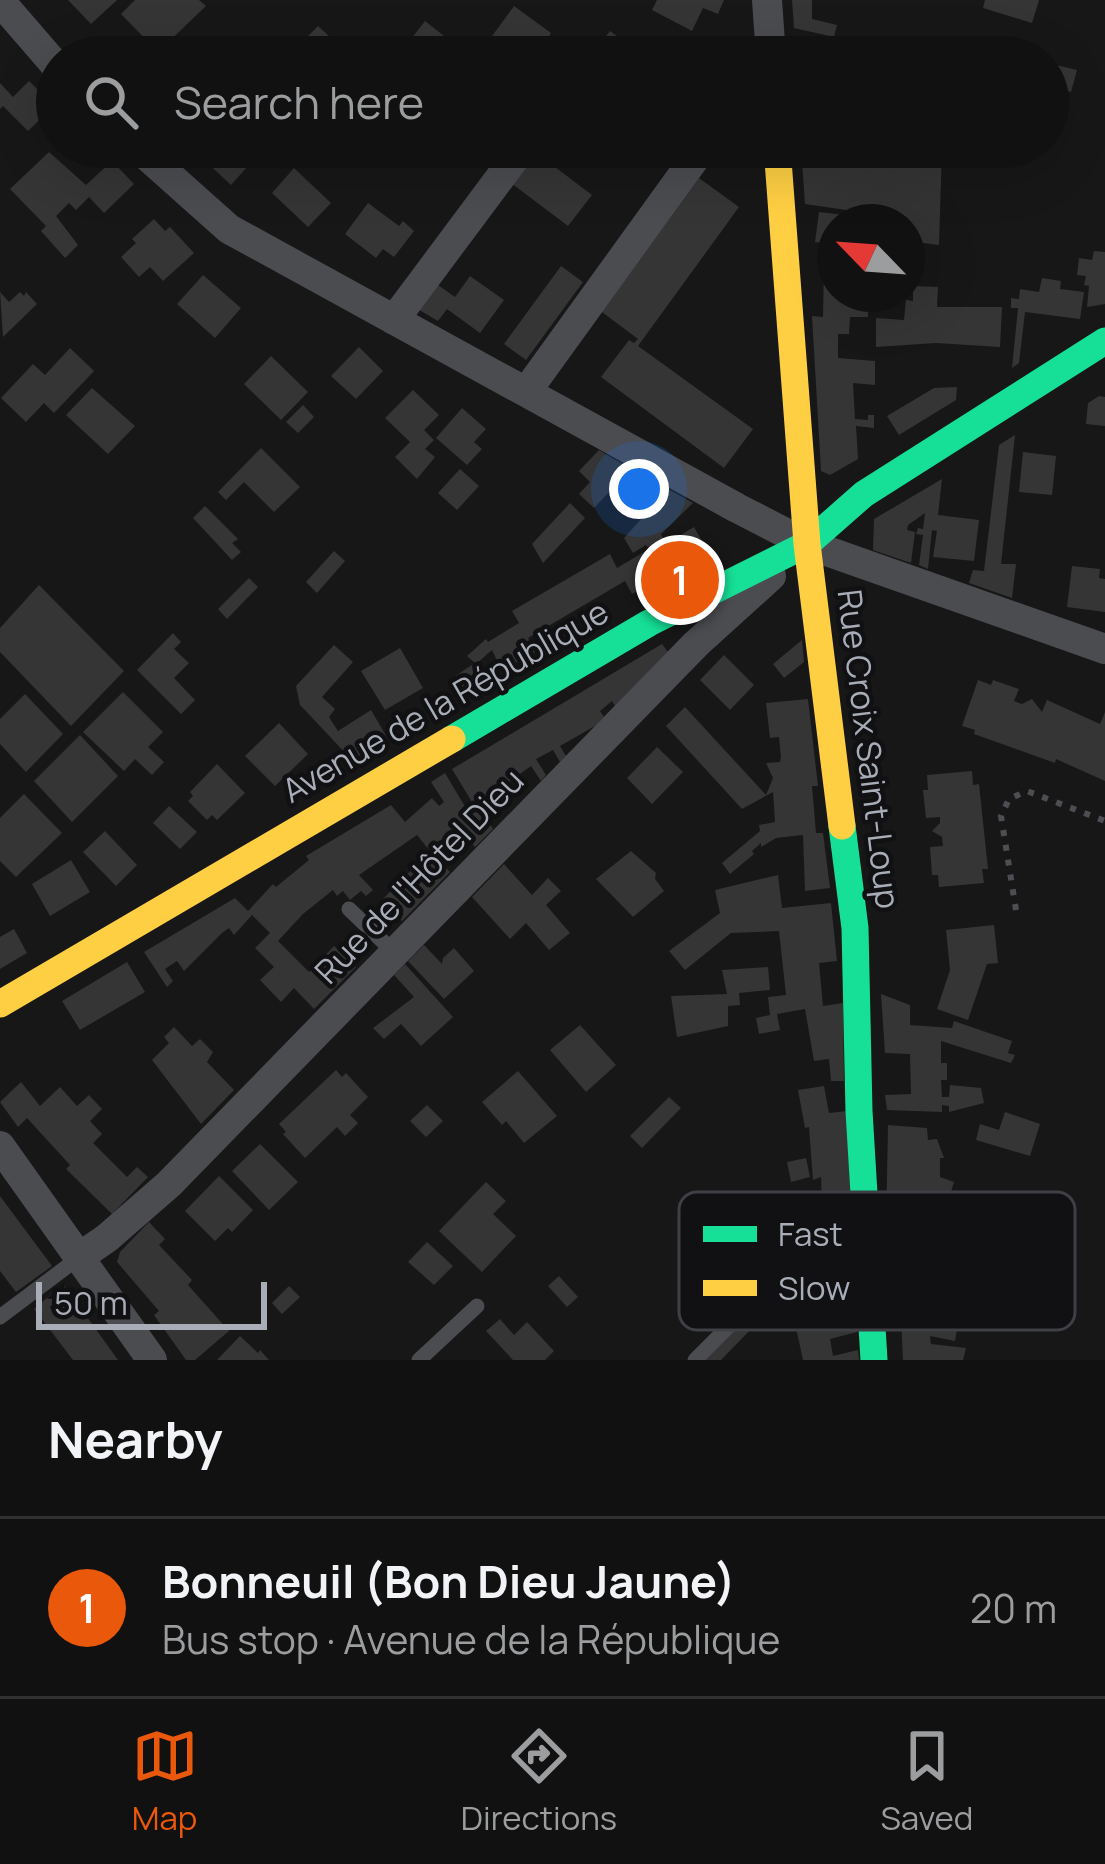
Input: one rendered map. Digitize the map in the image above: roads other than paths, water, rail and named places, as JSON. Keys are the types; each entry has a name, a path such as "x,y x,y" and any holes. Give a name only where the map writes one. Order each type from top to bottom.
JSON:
{"street":[{"path":"767,0 770,36"},
{"path":"0,1 36,43"},
{"path":"157,168 230,229 807,544 1105,650"},
{"path":"394,320 508,168"},
{"path":"526,392 688,168"},
{"name":"Rue Croix Saint-Loup","path":"779,168 807,544 855,928 865,1192"},
{"name":"Avenue de la République","path":"0,1004 649,623 807,544 864,494 1105,341"},
{"name":"Rue de l'Hôtel Dieu","path":"80,1256 169,1184 696,644 807,544"},
{"path":"5,1163 80,1256 152,1360"},
{"name":"Rue Croix Saint-Loup","path":"872,1330 874,1360"}],"lane":[{"path":"349,909 395,953"},
{"path":"0,1317 80,1256"},
{"path":"418,1360 477,1306"},
{"path":"695,1360 725,1330"}],"place":[{"name":"Bonneuil (Bon Dieu Jaune)","path":"680,580"}]}
